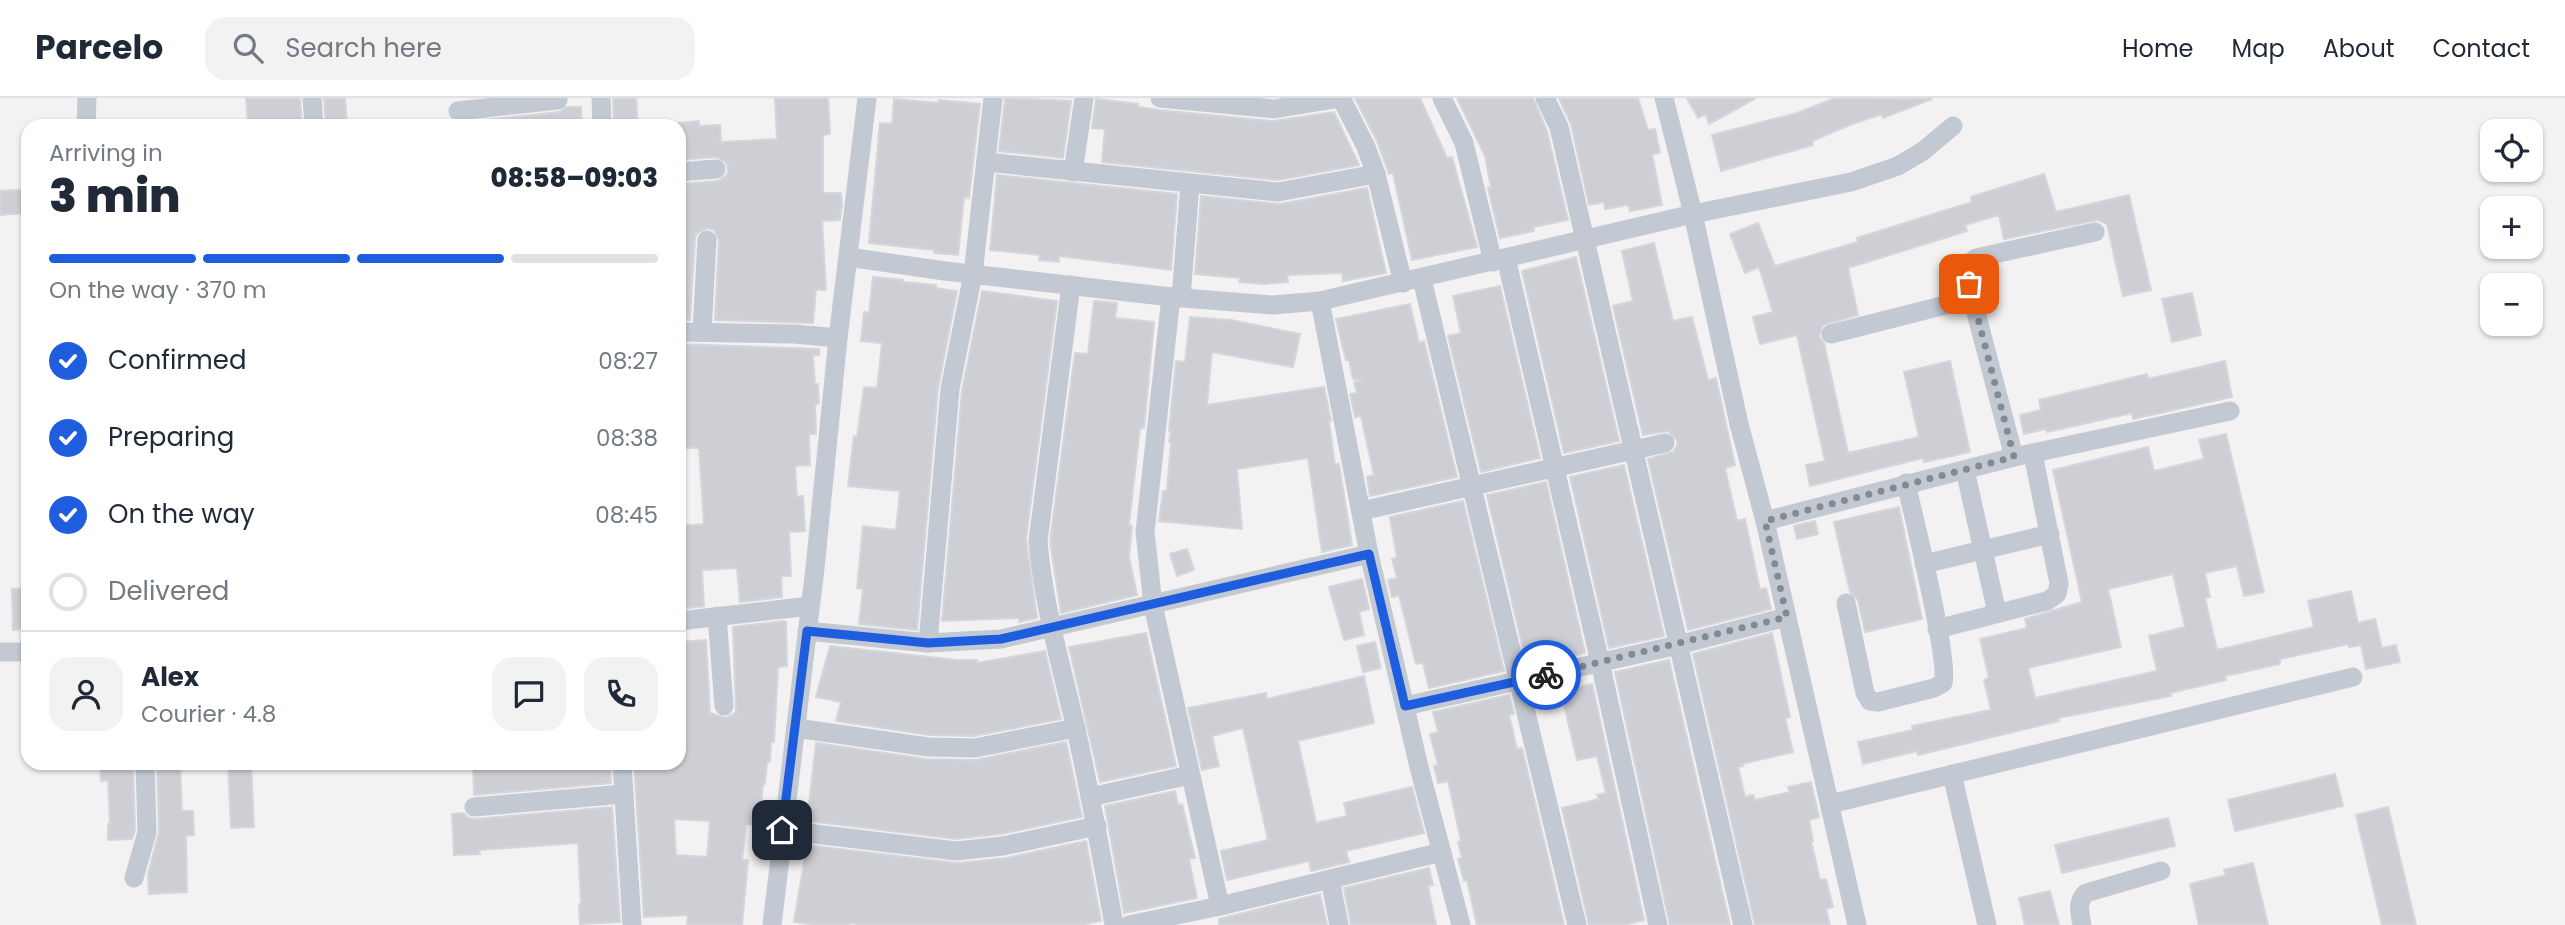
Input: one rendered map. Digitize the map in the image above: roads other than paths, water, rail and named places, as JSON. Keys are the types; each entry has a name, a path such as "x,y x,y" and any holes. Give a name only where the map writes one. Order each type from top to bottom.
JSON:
{"street":[{"path":"86,119 87,98"},
{"path":"312,98 314,119"},
{"path":"601,98 602,119"},
{"path":"772,925 867,98"},
{"path":"928,643 950,389 973,274 993,98"},
{"path":"1073,172 1084,98"},
{"path":"1160,98 1274,108 1341,98 1366,147 1412,281 1472,487 1577,925"},
{"path":"1442,98 1464,143 1500,260 1554,468 1658,925"},
{"path":"1545,98 1559,127 1586,239 1744,925"},
{"path":"1664,98 1693,214 1739,424 1765,521 1857,925"},
{"path":"458,112 558,100"},
{"path":"848,257 1176,297 1273,305 1320,301 1693,214 1851,182 1898,166 1923,151 1953,126"},
{"path":"986,162 1278,192 1376,174"},
{"path":"686,171 716,169"},
{"path":"1190,184 1144,532 1153,605 1220,906"},
{"path":"1937,629 2047,601 2057,594 2059,583 2050,534 1965,271 1971,260 2095,232"},
{"path":"702,332 706,240"},
{"path":"1071,285 1038,541 1053,628 1097,826 1114,925"},
{"path":"1831,334 1973,298"},
{"path":"1320,301 1369,554 1461,925"},
{"path":"686,332 838,338"},
{"path":"1765,521 2024,456 2230,411"},
{"path":"1361,510 1665,443"},
{"path":"1965,470 1997,613"},
{"path":"1846,603 1867,698 1874,702 1934,688 1943,683 1937,629 1906,484"},
{"path":"1924,564 2050,534"},
{"path":"807,631 928,643 1001,639 1369,554"},
{"path":"686,620 810,606"},
{"path":"717,616 724,706"},
{"path":"1405,706 1678,645 1787,617"},
{"path":"0,652 21,652"},
{"path":"1830,804 2353,677"},
{"path":"796,728 928,747 975,748 1076,728"},
{"path":"134,878 147,832 145,770"},
{"path":"622,770 632,925"},
{"path":"1952,774 1987,925"},
{"path":"1090,797 1190,775"},
{"path":"474,807 624,794"},
{"path":"782,830 956,851 1003,846 1097,826"},
{"path":"1129,925 1220,906 1442,852"},
{"path":"2082,925 2078,908 2086,893 2161,871"},
{"path":"1330,879 1339,925"}]}
